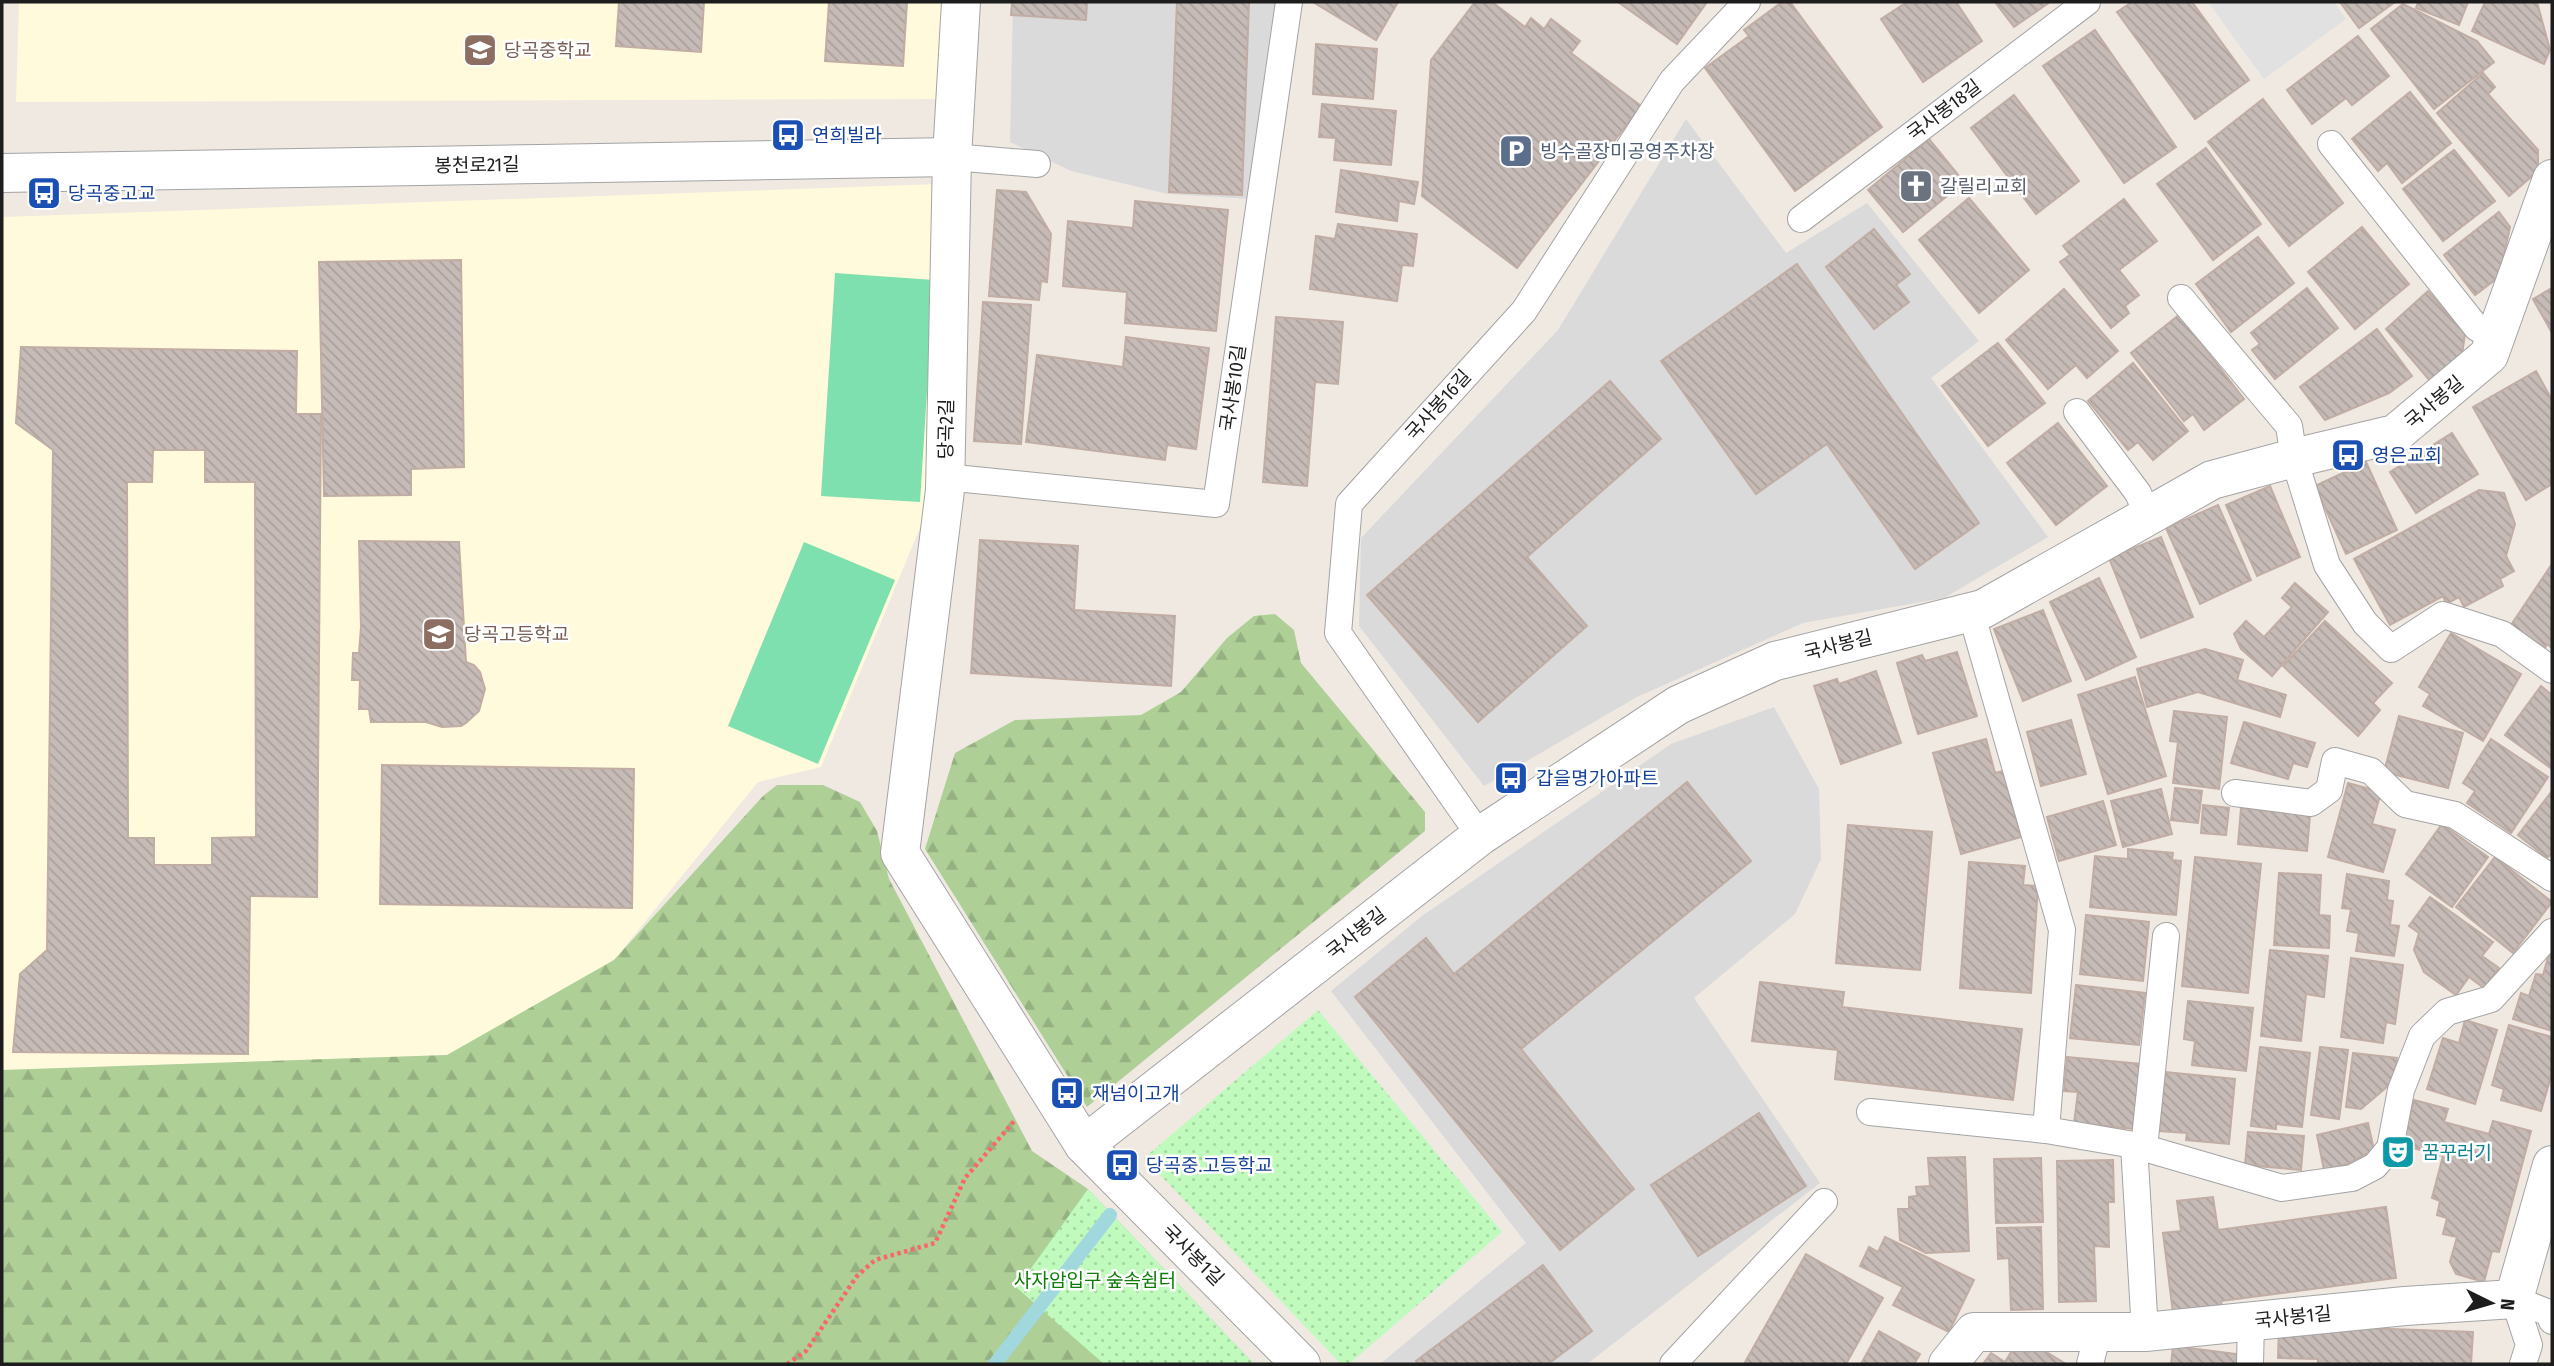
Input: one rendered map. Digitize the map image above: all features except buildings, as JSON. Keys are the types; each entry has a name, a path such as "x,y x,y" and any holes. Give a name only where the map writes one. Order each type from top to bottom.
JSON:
{"street":[{"name":"당곡2길","path":"900,853 945,490 951,158 961,2"},
{"name":"봉천로21길","path":"2,173 951,158"},
{"name":"국사봉길","path":"1084,1145 1480,836 1678,705 1775,661 1983,609 2212,480 2395,434 2489,355 2552,179"},
{"name":"국사봉1길","path":"900,853 1084,1145 1301,1364"},
{"path":"2514,1300 2552,1165"},
{"name":"국사봉1길","path":"1948,1364 1974,1332 2094,1348 2145,1332 2405,1306 2514,1300"}],"lane":[{"name":"국사봉10길","path":"945,477 1216,504 1289,2"},
{"name":"국사봉16길","path":"1480,836 1338,633 1349,504 1524,311 1672,81 1747,2"},
{"name":"국사봉18길","path":"1801,219 2087,2"},
{"path":"2331,144 2477,328 2496,338"},
{"path":"951,158 1037,164"},
{"path":"2181,298 2289,426 2294,458 2327,565 2365,623 2391,649 2443,615 2502,634 2552,670"},
{"path":"2077,412 2138,493 2148,516"},
{"path":"1971,612 2062,930 2046,1130"},
{"path":"2235,793 2311,803 2329,790 2335,761 2371,771 2406,804 2455,815 2552,878"},
{"path":"1870,1112 2046,1130 2139,1146 2282,1188 2352,1178 2375,1166 2390,1148 2401,1090 2422,1037 2447,1012 2491,999 2552,932"},
{"path":"2145,1332 2139,1146 2166,936"},
{"path":"1673,1364 1824,1202"},
{"path":"2514,1300 2549,1313 2552,1321"},
{"path":"2514,1300 2529,1345 2523,1364"},
{"path":"2250,1364 2251,1322"}],"path":[{"path":"787,1364 806,1351 857,1276 875,1260 935,1243 965,1178 1016,1119"}],"shaded area":[{"name":"당곡중학교","path":"19,2 946,2 940,99 16,102"},
{"path":"1013,2 1276,2 1252,199 1168,194 1071,171 1010,142"},
{"path":"2208,2 2334,2 2346,19 2264,79"},
{"path":"1686,119 1786,253 1867,203 1979,341 1931,378 2048,537 1944,598 1803,623 1637,697 1484,786 1359,626 1361,538 1558,330"},
{"name":"당곡고등학교","path":"939,184 931,501 821,767 758,782 614,960 447,1055 2,1070 2,217"},
{"path":"1774,707 1819,789 1821,859 1795,914 1694,998 1820,1183 1587,1364 1380,1364 1526,1243 1331,991 1422,916 1671,744"}],"green space":[{"path":"835,273 934,280 920,502 821,496"},
{"path":"804,542 895,580 818,764 728,726"},
{"path":"1275,614 1294,630 1301,663 1425,812 1425,831 1087,1107 925,849 955,753 1015,720 1141,715 1181,692 1227,638 1254,616"},
{"path":"777,785 823,785 860,802 877,831 889,879 1032,1151 1088,1189 1254,1364 2,1364 2,1070 447,1055 614,960 763,796"},
{"path":"1318,1010 1502,1232 1349,1364 1341,1364 1144,1158"},
{"name":"사자암입구 숲속쉼터","path":"1088,1189 1254,1364 1104,1364 1017,1288"}],"waterway":[{"path":"995,1364 1110,1215"}],"place":[{"name":"당곡중학교","path":"480,50"},
{"name":"연희빌라","path":"788,135"},
{"name":"빙수골장미공영주차장","path":"1516,151"},
{"name":"갈릴리교회","path":"1916,186"},
{"name":"당곡중고교","path":"44,193"},
{"name":"영은교회","path":"2348,455"},
{"name":"당곡고등학교","path":"439,634"},
{"name":"갑을명가아파트","path":"1511,778"},
{"name":"재넘이고개","path":"1067,1093"},
{"name":"꿈꾸러기","path":"2398,1152"},
{"name":"당곡중.고등학교","path":"1122,1165"}]}
